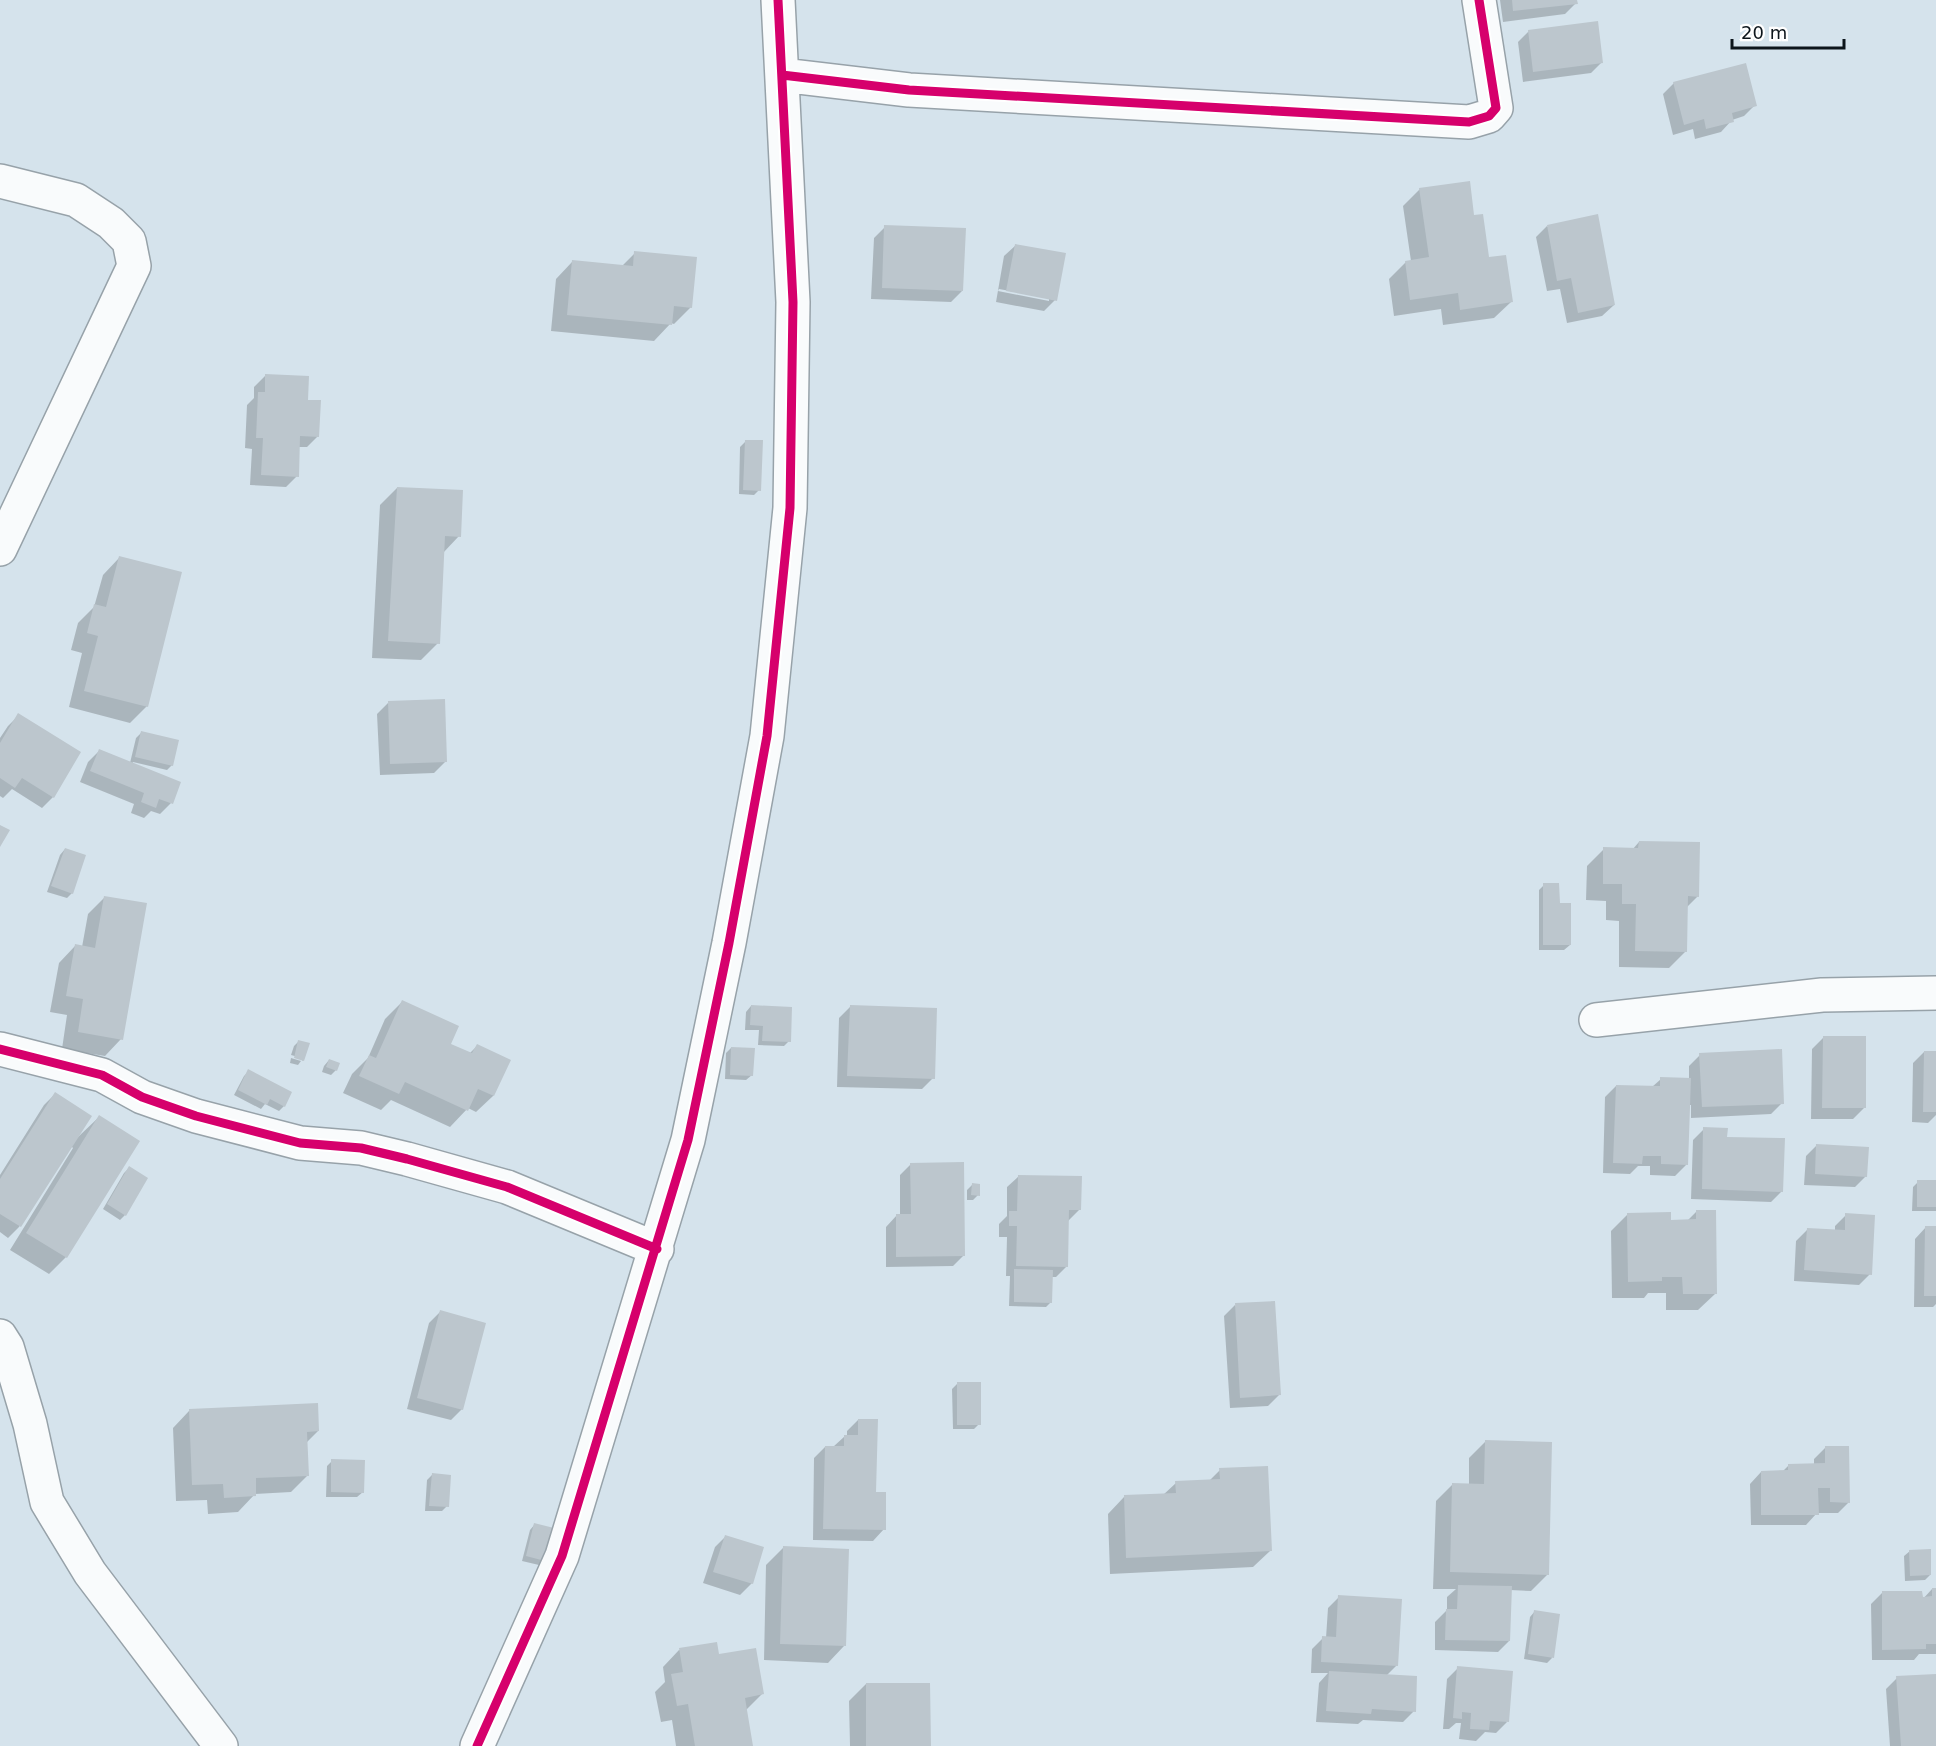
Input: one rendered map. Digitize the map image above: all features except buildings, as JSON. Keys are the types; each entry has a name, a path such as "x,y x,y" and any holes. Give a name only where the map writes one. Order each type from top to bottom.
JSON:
{"street":[{"path":"477,1746 562,1556 657,1249 688,1140 729,943 767,736 790,508 793,302 778,0"},
{"path":"782,75 909,90 1469,122 1489,116 1496,108 1479,0"},
{"path":"0,181 76,200 111,223 129,241 134,266 0,549"},
{"path":"1596,1020 1822,995 1936,993"},
{"path":"0,1049 102,1075 142,1097 196,1116 300,1143 362,1148 384,1153 507,1187 657,1249"},
{"path":"0,1336 7,1347 30,1424 47,1502 90,1573 221,1746"}],"cycle path":[{"path":"477,1746 562,1556 688,1140 729,943 767,736 790,508 793,302 778,0"},
{"path":"782,75 909,90 1469,122 1489,116 1496,108 1479,0"},
{"path":"0,1049 102,1075 142,1097 196,1116 300,1143 361,1148 507,1187 657,1249"}]}
